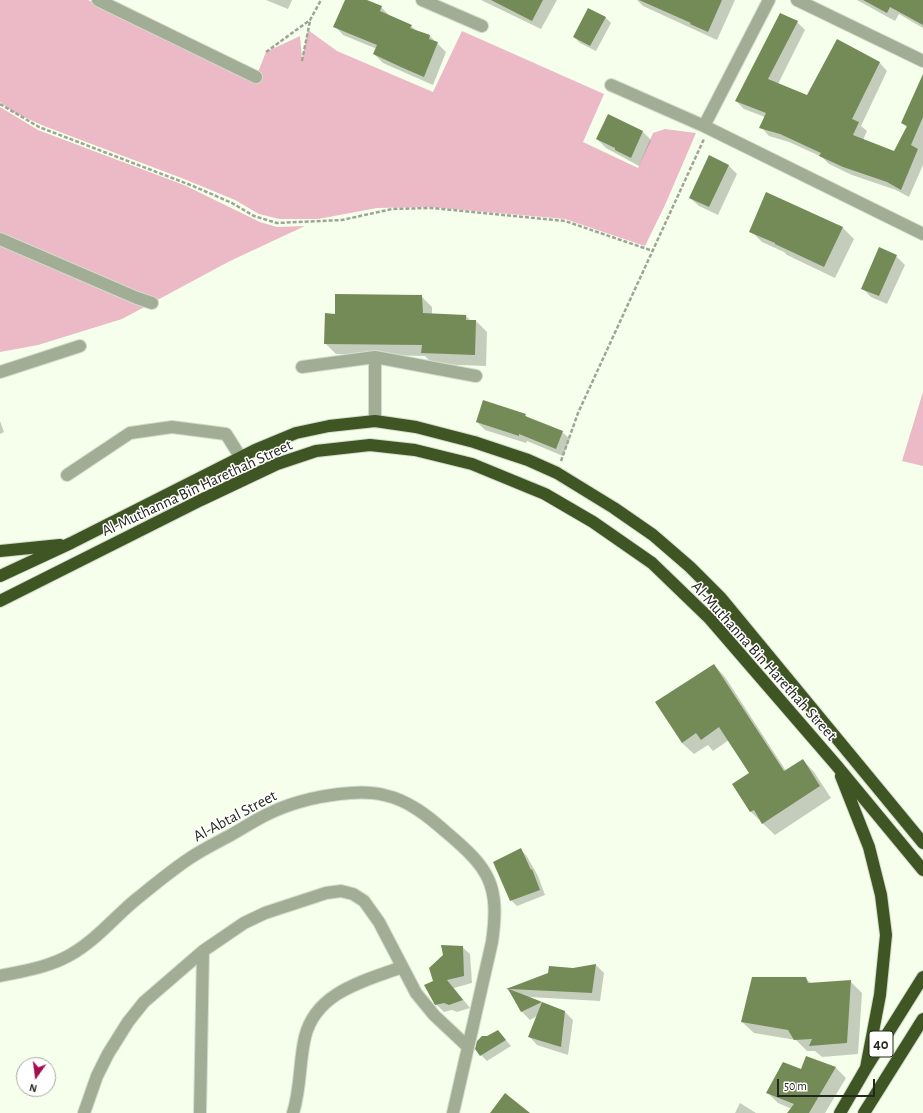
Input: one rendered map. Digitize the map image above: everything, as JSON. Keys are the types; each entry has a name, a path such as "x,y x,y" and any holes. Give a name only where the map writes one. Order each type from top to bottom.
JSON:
{"highway":[{"name":"Al-Muthanna Bin Harethah Street","path":"0,576 71,543 241,458 296,434 329,426 375,421 416,426 474,442 528,460 557,473 614,508 653,535 695,572 721,598 923,842"},
{"name":"Al-Muthanna Bin Harethah Street","path":"0,601 201,500 277,464 316,451 370,445 415,450 472,464 545,494 593,522 652,563 710,619 837,766 923,870"},
{"path":"0,551 71,543"},
{"path":"837,766 869,846 881,896 886,935 880,995 866,1068"},
{"name":"40","path":"840,1113 866,1068 923,977"},
{"name":"40","path":"864,1113 923,1019"}],"street":[{"path":"98,0 256,77"},
{"path":"422,0 482,26"},
{"path":"706,128 769,0"},
{"path":"796,0 923,61"},
{"path":"611,84 706,128 923,234"},
{"path":"0,239 136,298 152,303"},
{"path":"0,372 80,346"},
{"path":"302,367 375,357 476,376"},
{"path":"375,357 375,421"},
{"path":"67,475 130,433 172,427 226,434 241,458"},
{"name":"Al-Abtal Street","path":"0,976 35,969 70,955 96,936 138,898 190,858 269,814 303,801 329,796 360,792 384,795 406,802 434,821 461,844 482,866 491,884 495,902 495,920 492,942 453,1113"},
{"path":"84,1113 89,1095 108,1054 128,1022 144,1002 203,951 244,923 265,913 326,893 341,891 353,894 364,901 373,912 390,940 416,993 434,1015 468,1047"},
{"path":"200,1113 203,951"},
{"path":"293,1113 297,1101 305,1037 317,1010 340,991 402,967"}],"path":[{"path":"302,61 310,20 321,0"},
{"path":"266,52 310,20"},
{"path":"0,104 39,127 193,186 232,203 254,216 278,223 342,220 392,209 432,208 565,221 652,251"},
{"path":"557,473 578,413 706,128"}],"shaded area":[{"path":"0,0 88,0 260,82 256,77 266,52 300,36 302,59 308,30 337,51 433,92 462,31 604,94 583,142 638,168 653,133 665,129 696,133 665,205 645,246 565,219 431,207 377,208 318,219 279,219 259,214 235,200 184,179 44,126 15,113 0,102"},
{"path":"0,107 38,130 184,185 260,222 277,227 305,226 230,261 122,319 38,345 0,352"},
{"path":"923,392 923,466 902,461"}],"building":[{"path":"345,0 367,0 382,6 380,11 412,25 410,28 430,35 429,39 438,42 424,77 373,54 377,45 333,27"},
{"path":"491,0 543,0 532,21"},
{"path":"639,0 722,0 708,32"},
{"path":"863,0 923,0 923,25 890,7 887,13"},
{"path":"588,8 606,17 590,46 573,37"},
{"path":"780,13 798,21 768,79 807,95 837,39 880,62 852,119 859,122 853,135 894,151 907,126 901,123 923,74 923,117 911,145 918,149 901,190 887,182 843,167 819,156 821,153 780,134 759,128 766,113 735,101"},
{"path":"608,114 643,131 631,158 596,139"},
{"path":"709,155 729,165 709,207 689,198"},
{"path":"766,192 843,227 824,267 749,232"},
{"path":"879,247 897,255 879,296 861,289"},
{"path":"335,294 422,295 423,313 466,315 466,320 476,320 475,355 421,353 422,345 324,344 325,313 335,314"},
{"path":"483,400 526,414 525,416 563,431 556,449 519,434 519,436 476,422"},
{"path":"714,664 784,771 803,759 820,786 762,824 754,810 750,812 732,784 749,773 719,727 701,740 696,733 682,743 655,702"},
{"path":"521,848 531,870 532,869 540,890 510,901 493,862"},
{"path":"441,945 463,946 464,976 447,980 463,1000 449,1005 444,1003 435,1005 424,985 433,981 429,968 443,955"},
{"path":"596,964 592,993 509,989 565,1011 561,1047 528,1037 542,1002 521,1012 508,989 506,989 548,973 549,966 573,968"},
{"path":"752,977 806,977 808,983 851,980 847,1043 809,1046 812,1039 794,1040 788,1030 741,1022"},
{"path":"498,1030 506,1040 480,1056 475,1049 477,1041 482,1036 487,1036"},
{"path":"806,1056 836,1067 809,1113 787,1113 794,1104 766,1093 783,1062 801,1069"},
{"path":"505,1093 530,1113 490,1113"}]}
